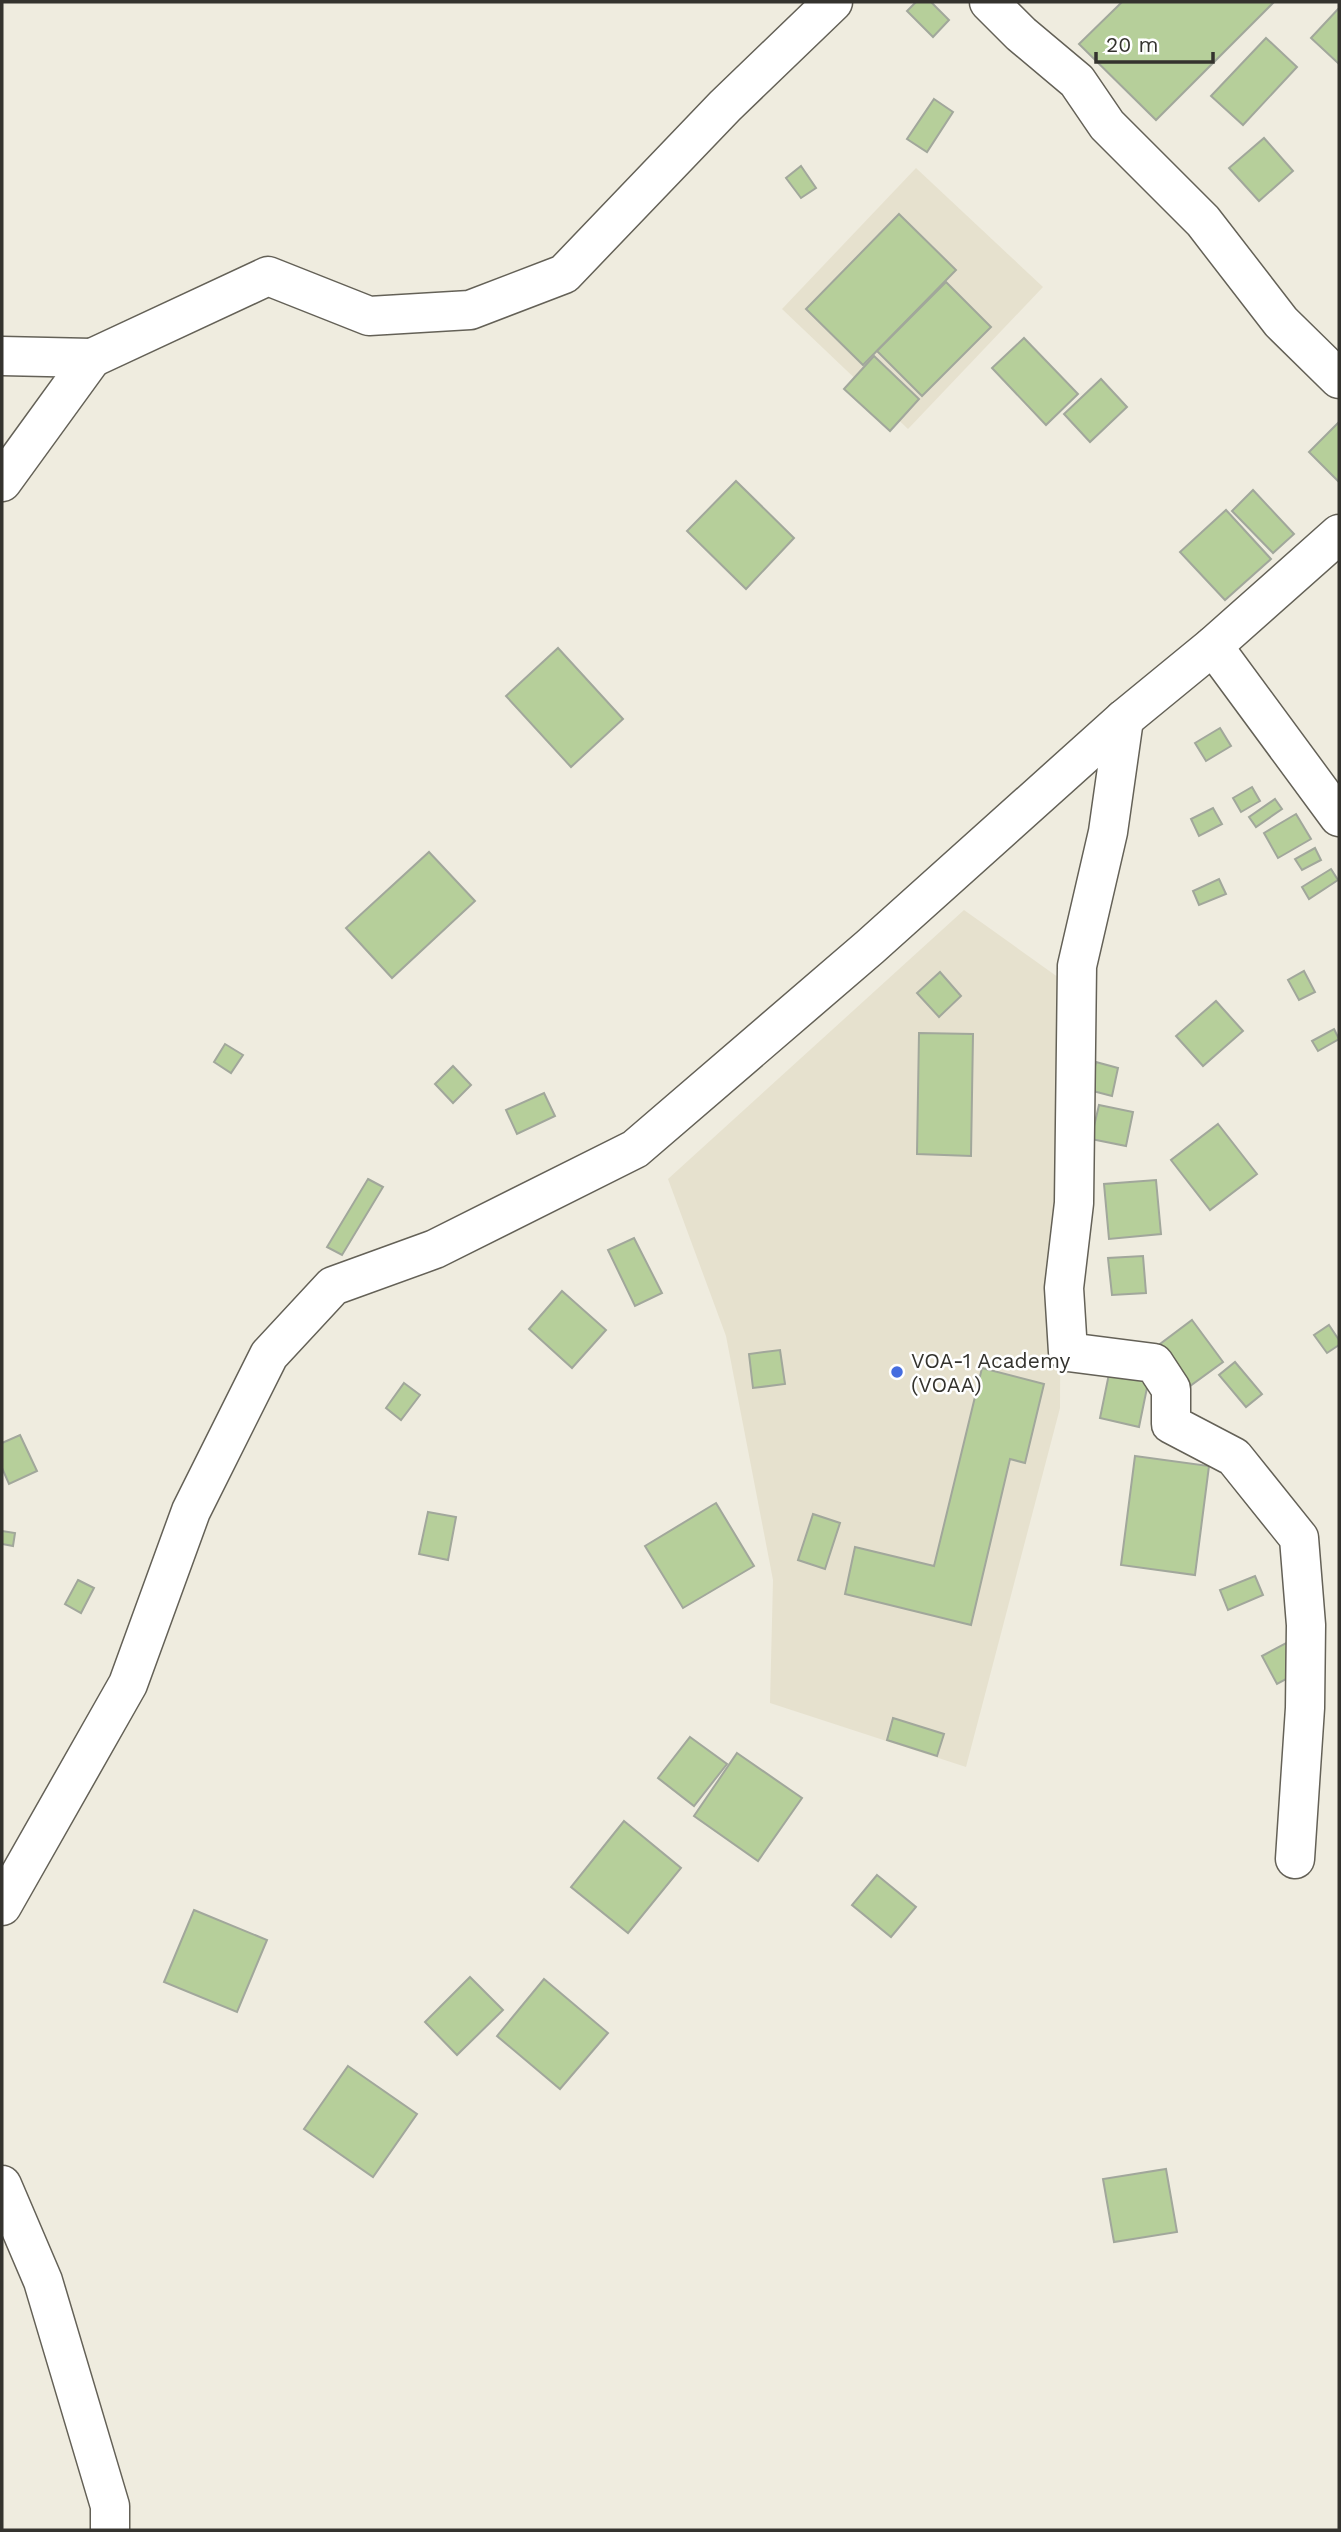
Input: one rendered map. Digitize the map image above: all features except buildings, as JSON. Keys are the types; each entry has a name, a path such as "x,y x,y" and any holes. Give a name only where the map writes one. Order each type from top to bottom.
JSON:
{"street":[{"path":"2,356 92,358 268,276 369,316 470,310 564,274 725,106 833,2"},
{"path":"989,2 1021,34 1077,81 1107,125 1203,221 1281,322 1339,379"},
{"path":"2,482 92,358"},
{"path":"2,1906 128,1684 191,1511 269,1355 333,1286 435,1249 635,1149 870,947 1124,719 1213,646 1339,534"},
{"path":"1213,646 1339,817"},
{"path":"1124,719 1108,832 1077,966 1074,1203 1063,1287 1068,1352 1154,1363 1171,1389 1171,1424 1234,1457 1299,1538 1306,1625 1305,1708 1296,1859"},
{"path":"2,2185 43,2281 110,2506 110,2530"}],"shaded area":[{"path":"916,168 1043,287 908,429 782,309"},
{"name":"VOA-1 Academy (VOAA)","path":"964,910 1062,980 1060,1408 966,1767 770,1703 773,1580 726,1336 668,1179"}],"place":[{"name":"VOA-1 Academy (VOAA)","path":"897,1372"}]}
